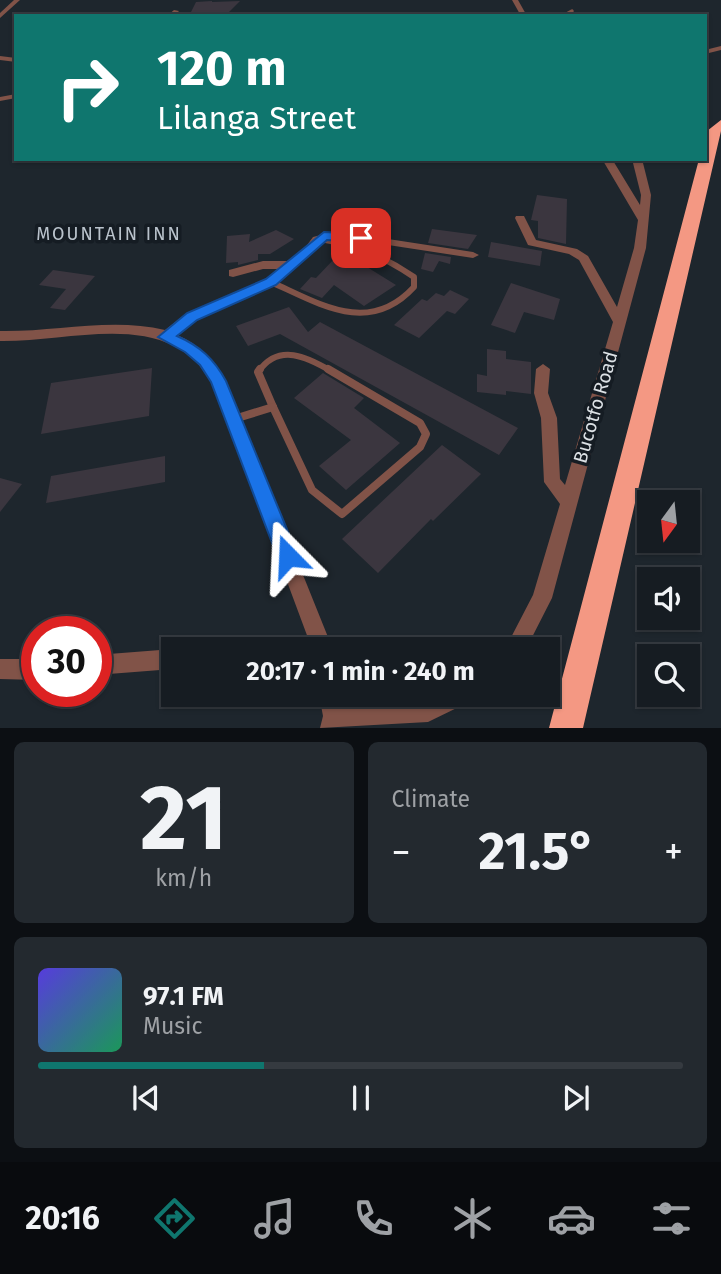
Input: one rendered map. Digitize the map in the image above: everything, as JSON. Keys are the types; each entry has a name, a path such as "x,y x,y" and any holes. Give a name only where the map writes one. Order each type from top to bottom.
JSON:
{"highway":[{"path":"707,156 714,131 721,124"},
{"path":"566,728 706,161"}],"street":[{"path":"0,16 18,0"},
{"path":"608,161 642,218"},
{"name":"Bucotfo Road","path":"521,637 542,598 640,248 646,195 638,161"},
{"path":"520,218 532,243 573,251 584,258 619,322"},
{"path":"166,337 192,316 271,282 317,239 336,234 473,255"},
{"path":"233,274 263,265 292,265"},
{"path":"0,336 42,337 140,328 191,348 206,361 218,381 234,419 318,637"},
{"path":"543,369 541,393 549,418 552,482 569,502"},
{"path":"112,664 161,660"},
{"path":"0,668 21,669"},
{"path":"332,713 428,711 436,707"}],"lane":[{"path":"567,14 572,11"},
{"path":"271,282 334,310 366,315 403,299 414,287 414,277 400,267 337,241 317,239"},
{"path":"292,353 308,358 420,423 426,434 420,447 342,514 312,490 274,407 258,372 263,364 274,356 292,353"},
{"path":"234,419 274,407"}],"building":[{"path":"240,1 227,14 190,14 196,2"},
{"path":"537,195 567,199 566,244 538,238 538,221 531,220"},
{"path":"432,229 477,235 468,249 428,243"},
{"path":"276,230 294,239 270,254 258,254 258,260 238,265 238,262 226,263 227,236 250,234 249,242"},
{"path":"491,242 542,251 540,266 488,257"},
{"path":"425,253 451,257 450,264 439,261 433,272 421,269"},
{"path":"346,254 396,285 364,306 334,285 322,298 300,289 311,277 316,278 335,258 341,260"},
{"path":"53,270 95,276 65,310 50,308 66,289 39,285"},
{"path":"511,283 560,299 554,320 524,312 515,333 491,325"},
{"path":"450,290 469,299 455,314 447,311 419,338 394,325 422,299 427,301 436,293 444,296"},
{"path":"289,307 308,332 320,322 518,428 499,455 280,334 248,346 236,326"},
{"path":"487,349 506,351 506,359 531,362 531,394 477,392 477,374 487,376"},
{"path":"152,368 149,416 41,434 51,383"},
{"path":"323,373 364,398 354,408 400,443 346,490 319,466 351,440 294,398"},
{"path":"442,445 481,474 433,521 431,519 378,573 342,539"},
{"path":"165,456 165,482 46,503 51,476"},
{"path":"0,478 22,484 0,512"}],"district":[{"name":"MOUNTAIN INN","path":"109,234"}],"route":[{"path":"288,556 218,381 206,361 191,348 166,337 192,316 271,282 309,251 317,239 336,234 361,238"}]}
